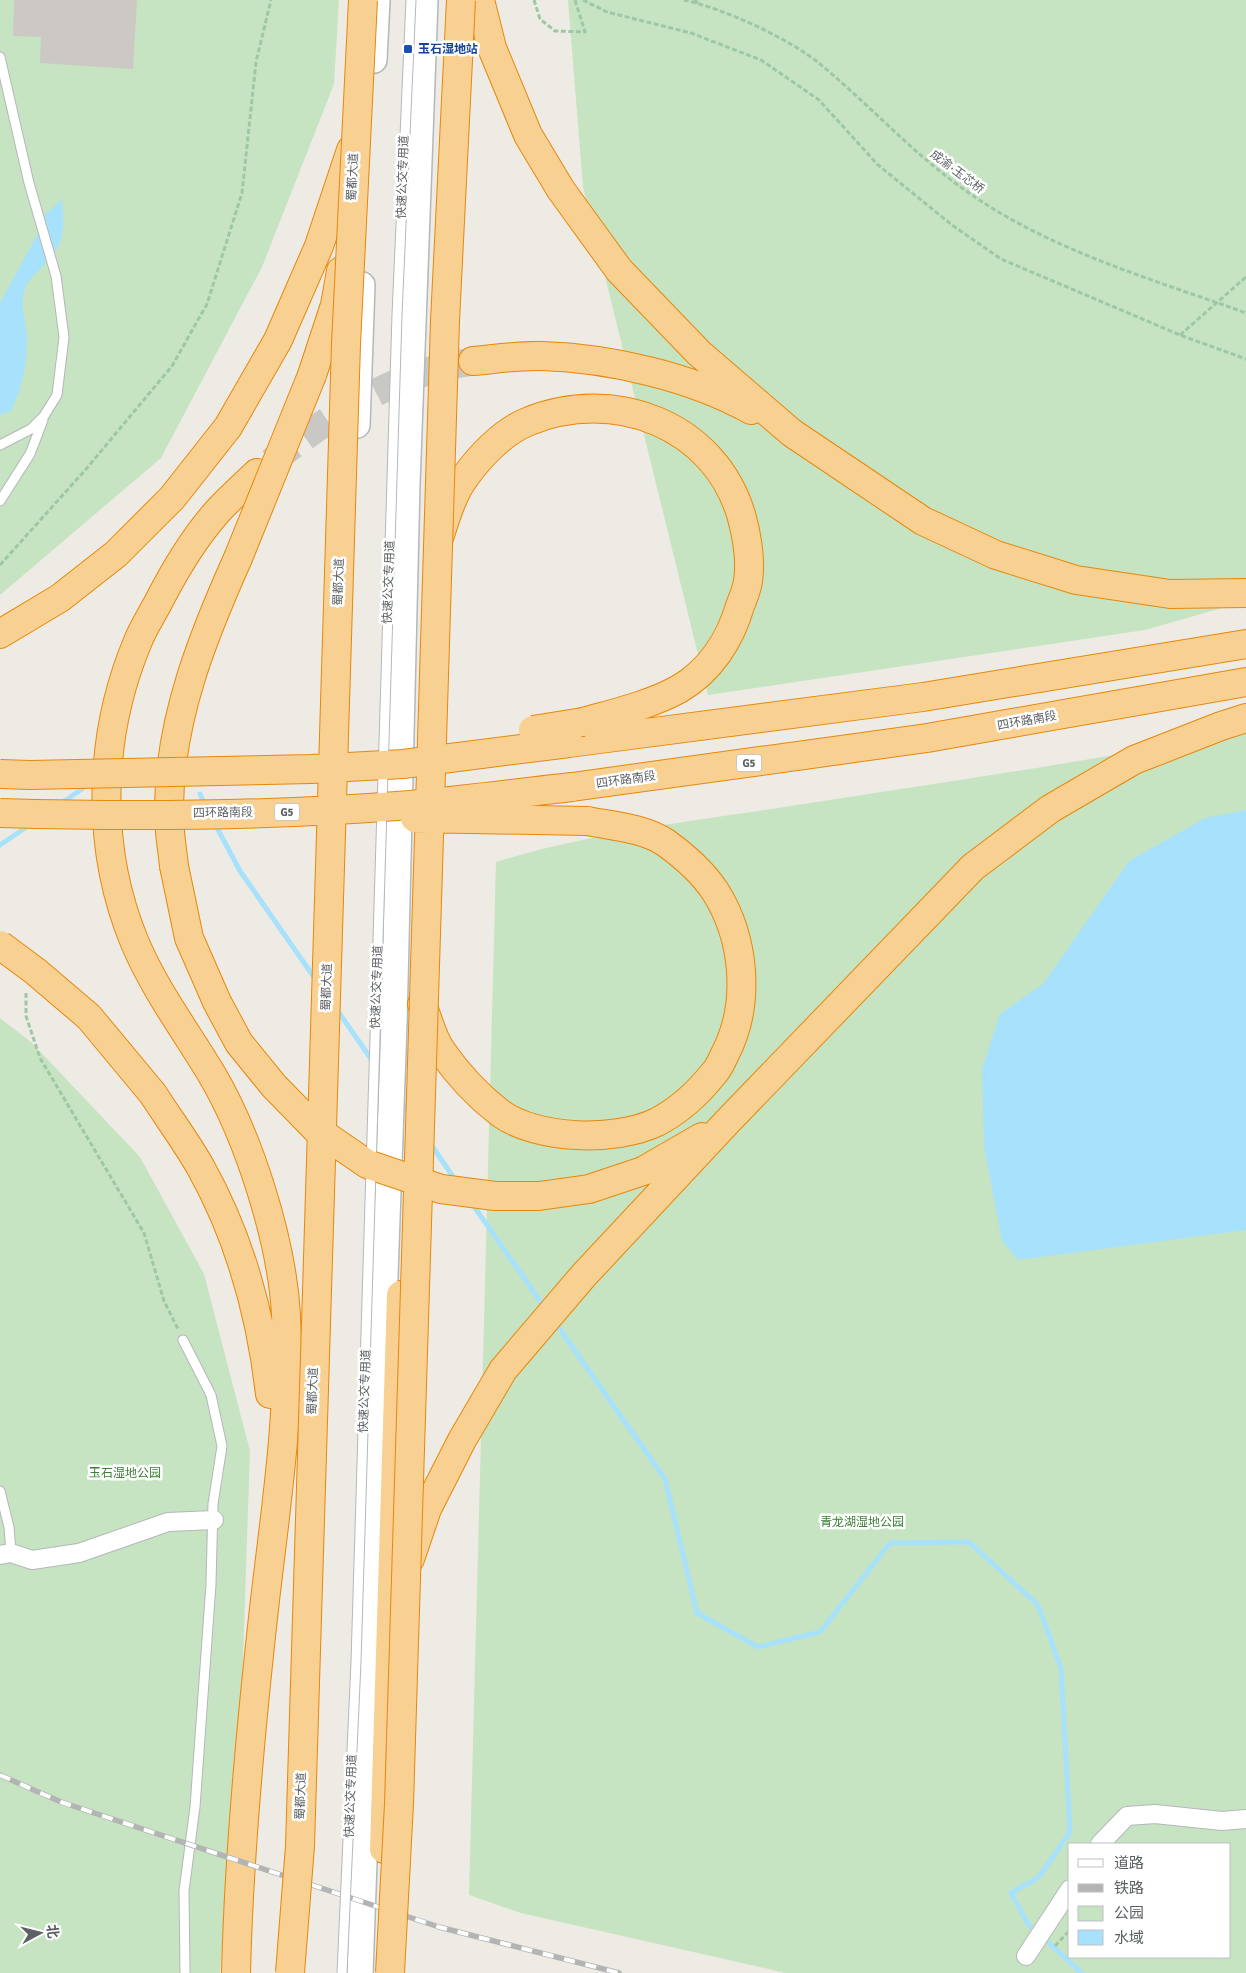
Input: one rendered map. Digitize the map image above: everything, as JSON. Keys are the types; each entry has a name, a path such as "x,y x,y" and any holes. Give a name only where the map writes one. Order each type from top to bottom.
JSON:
{"highway":[{"path":"361,0 345,248 335,305 312,375 238,558 211,618 192,674 173,746 168,807 174,866 189,938 217,1002 239,1043 274,1086 316,1129 367,1164 441,1189 495,1196 539,1196 589,1189 643,1171 728,1121"},
{"name":"蜀都大道","path":"290,1973 300,1836 346,344 361,0"},
{"path":"380,1973 397,1392 414,986 450,0"},
{"path":"474,3 528,135 561,190 619,270 699,353 792,433"},
{"path":"390,1973 399,1804 444,321 474,3"},
{"path":"0,634 60,598 116,554 172,498 228,427 278,340 319,246 351,150"},
{"path":"473,361 541,356 618,365 688,382 735,401 792,433 923,521 996,555 1076,580 1170,594 1246,593"},
{"path":"429,570 446,516 464,477 495,444 526,423 568,410 610,408 646,416 679,432 713,460 736,495 747,535 748,581 735,623 709,666 679,689 576,732"},
{"path":"236,1973 237,1919 246,1802 277,1495 285,1396 286,1313 276,1246 251,1157 213,1077 164,1000 135,943 114,881 105,802 113,719 138,641 179,563 216,514 257,473"},
{"path":"0,774 197,772 403,764 576,732 923,697 1246,644"},
{"name":"四环路南段","path":"0,813 65,815 289,812 410,804 572,787 927,738 1246,682"},
{"path":"391,1618 427,1510 462,1440 503,1370 584,1275 728,1121 973,867 1050,809 1134,760 1246,718"},
{"path":"289,812 478,820 587,821 635,830 665,842 690,864 714,891 733,928 740,962 741,1003 733,1038 716,1072 691,1098 656,1122 622,1132 577,1137 534,1129 501,1114 470,1085 440,1048 414,986"},
{"path":"0,945 35,971 89,1017 153,1094 201,1169 238,1247 264,1342 275,1447 277,1495"}],"main road":[{"path":"304,1973 319,1663 348,671 365,220 377,0"},
{"path":"360,1973 394,1024 407,484 425,0"}],"street":[{"path":"5,1554 32,1560 79,1553 168,1522 214,1520"},
{"path":"1101,1843 1127,1816 1156,1814 1222,1821 1246,1819"},
{"path":"1026,1956 1068,1892"}],"lane":[{"name":"快速公交专用道","path":"342,1973 357,1642 397,314 411,0"},
{"path":"0,58 29,183 56,276 64,337 57,395 45,415 30,454 0,501"},
{"path":"0,445 31,429 45,415"},
{"path":"183,1340 211,1395 222,1446 213,1504 214,1520 195,1807 184,1891 186,1973"},
{"path":"0,1492 9,1527 5,1554"}],"path":[{"path":"0,565 87,468 172,366 208,304 242,193 256,62 271,0"},
{"path":"534,0 540,20 555,31 585,32 575,0"},
{"path":"583,0 607,12 691,33 761,60 819,100 878,165 952,225 1001,259 1180,335 1246,359"},
{"name":"成渝·玉芯桥","path":"684,0 698,3 768,32 819,63 897,131 927,163 1020,226 1090,256 1246,313"},
{"path":"694,0 698,3"},
{"path":"1180,335 1246,276"},
{"path":"26,986 26,1016 40,1058 144,1233 164,1301 183,1340"},
{"path":"1062,1939 1068,1932"}],"green space":[{"path":"0,0 339,0 334,84 262,267 161,458 0,595"},
{"path":"568,0 1246,0 1246,601 1145,630 708,695 583,187"},
{"name":"青龙湖湿地公园","path":"1246,731 1246,1973 786,1973 521,1913 469,1895 496,862 570,843 645,828 1134,752"},
{"name":"玉石湿地公园","path":"0,1018 31,1042 140,1157 204,1274 250,1451 242,1688 220,1973 0,1973"}],"water":[{"path":"62,199 62,237 55,252 29,281 24,292 23,309 27,348 21,384 11,411 0,415 0,303 37,235 42,218"},
{"path":"1246,810 1246,1230 1018,1260 1002,1241 984,1147 982,1069 1000,1014 1043,984 1129,861 1205,818"}],"building":[{"path":"14,0 137,0 133,69 40,63 41,37 13,36"}],"waterway":[{"path":"60,804 82,789"},
{"path":"200,794 205,805"},
{"path":"0,845 31,824"},
{"path":"215,824 240,871 316,980"},
{"path":"335,1007 383,1076"},
{"path":"400,1100 411,1115"},
{"path":"430,1143 456,1181"},
{"path":"471,1202 545,1308"},
{"path":"554,1321 665,1479 697,1613 758,1647 820,1632 890,1543 969,1542 1038,1605 1061,1668 1070,1832 1039,1877 1011,1893 1028,1924 1082,1973"}],"tunnel":[{"path":"271,462 341,412 378,392 424,373 473,361"}],"railway":[{"path":"0,1775 61,1802 439,1927 619,1973"}],"place":[{"name":"玉石湿地站","path":"408,49"}]}
